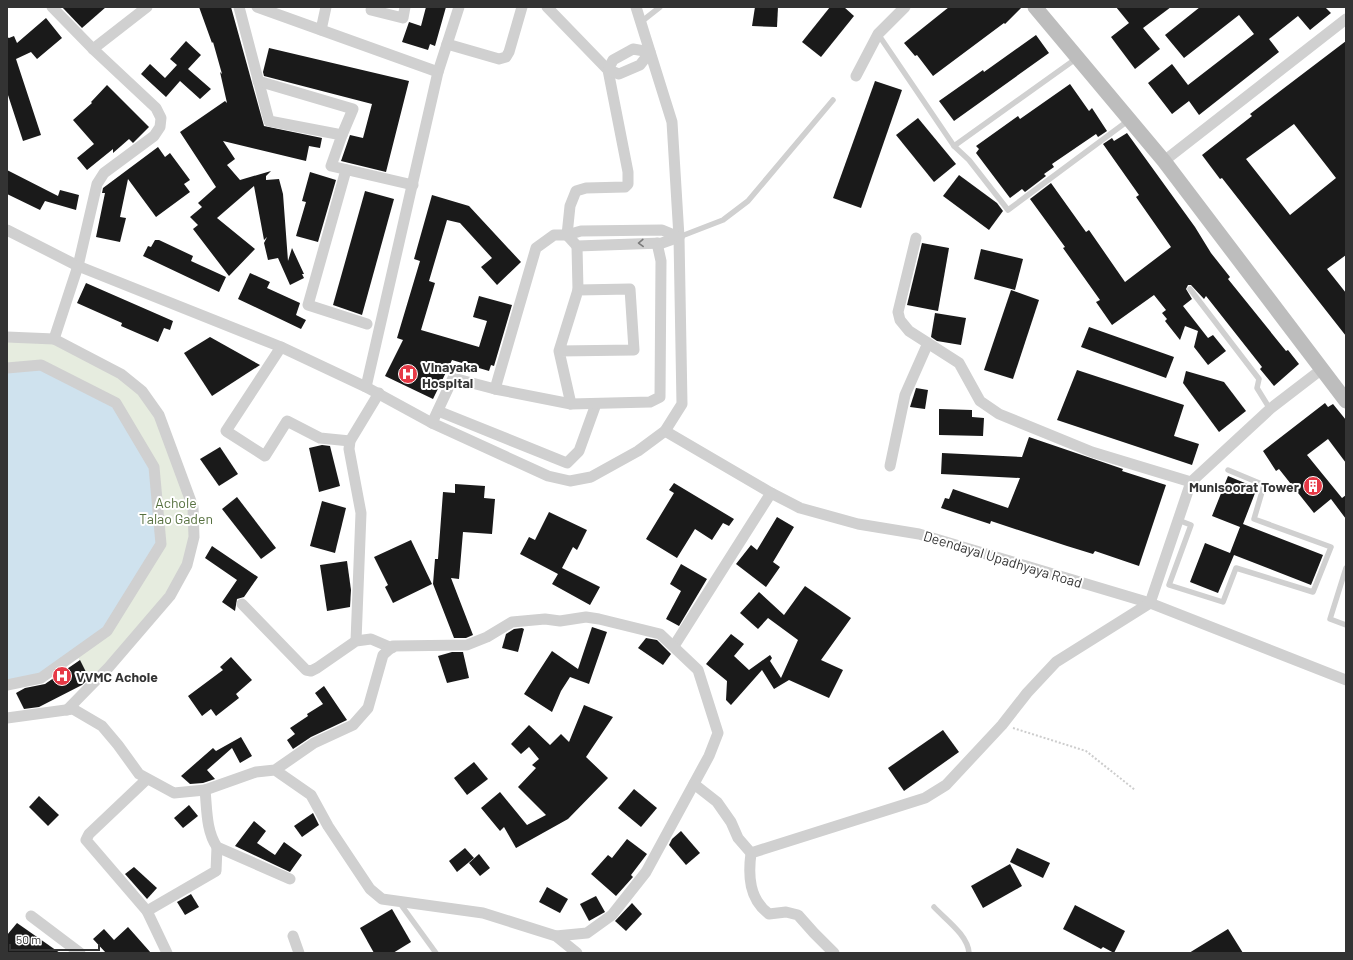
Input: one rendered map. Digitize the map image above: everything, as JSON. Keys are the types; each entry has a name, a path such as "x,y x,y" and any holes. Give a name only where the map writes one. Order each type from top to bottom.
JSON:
{"street":[{"path":"52,7 93,49 156,108 161,118 160,127 154,136 104,174 97,184 78,266 54,339"},
{"path":"93,49 147,7"},
{"path":"239,7 269,120 342,135"},
{"path":"258,7 438,72"},
{"path":"321,30 326,7"},
{"path":"372,7 371,10 403,18 405,7"},
{"path":"366,387 438,72 459,7"},
{"path":"447,44 500,59 506,57 509,52 522,7"},
{"path":"547,7 608,70 618,74 640,65 650,52"},
{"path":"7,230 78,266 281,347 379,393 432,424 548,476 570,481 591,477 638,450 665,431 682,404 679,237 672,122 636,7"},
{"path":"856,76 878,34 906,7"},
{"path":"1035,7 1164,161 1346,401"},
{"path":"1164,161 1346,19"},
{"path":"571,404 559,351 578,290 577,246 567,235 570,206 576,192 586,188 625,187 628,184 628,172 608,70 613,60 633,49 650,52"},
{"path":"258,81 353,109 331,166 413,185"},
{"path":"346,170 308,305 367,324"},
{"path":"495,389 536,248 554,235 567,235 581,231 662,230 679,237"},
{"path":"577,246 657,243 679,237"},
{"path":"916,238 898,312 900,320 909,331 959,363 980,400 999,414 1092,452 1191,482"},
{"path":"432,424 453,378 495,389 571,404 650,402 660,397 661,261 657,243"},
{"path":"559,351 634,350 630,289 578,290"},
{"path":"7,337 54,339 121,374 142,391 159,415 193,506 194,537 187,565 170,596 147,625 67,710"},
{"path":"890,466 904,395 928,343"},
{"path":"281,347 226,432 265,456 288,421 320,438 350,441"},
{"path":"7,368 41,365 116,402 154,467 161,544 107,631 41,678 7,685"},
{"path":"751,853 925,798 946,785 1002,725 1026,693 1056,662 1150,603 1191,482 1270,409 1322,369"},
{"path":"356,641 361,513 349,448 350,441 379,393"},
{"path":"438,411 567,463 579,451 596,404"},
{"name":"Deendayal Upadhyaya Road","path":"665,431 771,494 800,508 858,524 919,534 1150,603 1346,680"},
{"path":"674,646 771,494"},
{"path":"242,604 306,670 311,671 356,641 371,639 392,648 467,645 486,637 512,622 545,619 560,621 586,617 660,634 698,670 718,733 709,756 646,872 612,915 587,933 556,936"},
{"path":"7,718 73,709 102,726 139,774 147,779 174,793 205,790 256,772 275,770 314,743 353,725 368,708 383,655 392,648"},
{"path":"275,770 311,795 328,826 370,889 382,899 483,913 556,936 577,953"},
{"path":"147,779 89,834 86,840 147,911 167,953"},
{"path":"694,784 717,802 731,822 738,838 751,853 748,874 761,908 769,914 786,912 798,915 834,953"},
{"path":"205,790 209,831 211,839 217,847 290,878"},
{"path":"147,911 216,871 217,847"},
{"path":"31,916 80,953"},
{"path":"293,936 299,953"}],"lane":[{"path":"641,22 660,7"},
{"path":"878,34 954,146 968,160 1008,210 1130,120"},
{"path":"954,146 1077,58"},
{"path":"679,237 723,220 748,201 833,100"},
{"path":"1190,289 1259,379 1258,388 1270,409"},
{"path":"1178,520 1191,525 1169,585 1223,602 1236,568 1313,592 1331,548 1254,519 1264,485 1228,470"},
{"path":"1346,568 1330,619 1346,625"},
{"path":"398,901 436,953"},
{"path":"934,907 964,939 969,946 969,953"}],"path":[{"path":"1002,725 1086,751 1135,790"}],"green space":[{"name":"Achole Talao Gaden","path":"7,338 54,339 121,374 159,415 193,507 194,537 170,596 90,681 76,653 7,368"}],"water":[{"path":"41,365 116,403 154,467 161,544 107,631 41,678 7,685 7,368"}],"building":[{"path":"62,7 106,7 82,28"},
{"path":"199,7 231,7 264,126 322,138 320,148 309,146 306,161 223,141 235,159 227,165 240,180 271,171 266,176 266,180 279,179 283,194 288,261 292,248 304,274 302,274 304,278 290,285 278,258 268,260 264,243 267,237 264,240 254,186 217,218 255,249 229,276 193,229 198,225 190,217 202,207 198,203 216,187 180,132 225,101 227,103 220,72 222,74 213,42 212,43"},
{"path":"426,7 446,7 435,46 430,44 428,50 402,42 409,22 421,26"},
{"path":"755,7 778,7 777,27 752,26"},
{"path":"830,7 844,7 854,16 821,57 802,42"},
{"path":"949,7 1022,7 1005,24 1004,23 933,76 917,55 915,56 904,43"},
{"path":"1116,7 1171,7 1143,28 1160,49 1135,69 1111,37 1129,23"},
{"path":"1200,7 1325,7 1331,13 1310,30 1298,16 1269,39 1279,52 1199,115 1189,101 1172,114 1148,83 1172,64 1188,85 1254,34 1239,15 1184,58 1165,35"},
{"path":"46,18 62,38 37,59 31,52 16,59 41,135 23,141 7,92 7,37 9,38 14,36 17,43"},
{"path":"1036,35 1049,53 954,121 939,101 983,70 984,72"},
{"path":"186,41 201,55 188,69 211,89 200,99 180,81 166,97 141,74 150,64 165,78 177,65 170,59"},
{"path":"1346,41 1346,255 1327,269 1346,293 1346,336 1222,178 1220,179 1202,155 1252,116 1250,114","holes":["1294,124 1336,178 1290,215 1246,159"]},
{"path":"269,48 409,81 386,172 341,161 350,135 363,138 372,104 264,76 263,72"},
{"path":"875,81 902,90 861,208 833,198"},
{"path":"1070,84 1089,111 1092,108 1107,131 1098,137 1096,134 1052,164 1054,167 1044,174 1046,176 1025,192 1022,189 1010,198 976,153 979,149 976,146 1018,116 1020,119"},
{"path":"107,85 149,127 133,143 129,139 113,153 113,149 87,170 77,158 94,144 73,120 92,103 91,102"},
{"path":"918,118 956,164 934,182 896,135"},
{"path":"1127,133 1195,227 1211,253 1230,277 1228,279 1286,351 1288,350 1299,364 1274,386 1260,369 1262,367 1206,296 1204,299 1191,285 1188,285 1186,289 1192,299 1183,306 1208,338 1213,335 1226,351 1208,365 1194,347 1198,331 1185,326 1180,340 1165,321 1167,319 1162,313 1166,310 1154,295 1112,325 1096,302 1100,300 1063,248 1065,247 1030,199 1051,183 1086,232 1089,230 1125,282 1171,247 1136,197 1139,195 1103,144 1112,138 1114,141"},
{"path":"158,147 165,157 170,153 190,180 184,184 190,192 156,217 128,179 120,217 126,218 120,242 96,237 105,193 102,193 103,188"},
{"path":"7,170 58,196 60,190 79,195 76,210 45,201 40,210 7,194"},
{"path":"310,172 336,180 318,242 296,236 306,202 302,201"},
{"path":"959,175 997,203 1003,211 989,230 943,196"},
{"path":"365,191 394,199 362,315 333,305"},
{"path":"432,195 469,206 521,262 497,285 481,267 492,258 460,223 447,220 429,281 435,283 421,330 479,347 487,321 473,317 479,296 512,305 494,366 491,365 489,371 452,360 433,399 385,376 403,340 397,338 420,261 414,259"},
{"path":"155,240 159,240 193,256 191,261 226,277 219,292 143,256 148,246 151,247"},
{"path":"922,243 949,248 938,311 907,305"},
{"path":"981,249 1023,259 1015,290 974,279"},
{"path":"250,273 270,282 267,288 300,303 296,315 306,320 301,329 238,299"},
{"path":"86,283 173,321 170,330 164,328 158,342 121,326 122,323 77,303"},
{"path":"1011,290 1039,300 1013,379 984,370"},
{"path":"935,313 966,318 961,345 937,341 931,337"},
{"path":"1089,327 1174,357 1166,378 1081,347"},
{"path":"210,337 260,365 212,396 184,353"},
{"path":"1077,370 1184,405 1174,436 1199,444 1192,465 1057,420"},
{"path":"1186,371 1224,382 1246,411 1219,432 1183,383"},
{"path":"916,388 928,390 925,409 910,407"},
{"path":"1325,403 1328,407 1333,404 1346,420 1346,463 1328,439 1307,455 1342,498 1346,495 1346,519 1331,499 1314,513 1279,469 1276,471 1263,451"},
{"path":"939,409 972,410 972,417 984,418 983,436 939,435"},
{"path":"1029,437 1123,469 1122,471 1166,485 1139,566 1095,551 1093,554 991,521 990,524 941,508 945,498 949,499 953,489 1008,508 1020,478 941,474 942,453 1022,457"},
{"path":"322,445 330,446 340,486 319,492 309,448"},
{"path":"220,447 238,474 219,486 200,459"},
{"path":"1228,476 1257,488 1243,524 1323,555 1311,585 1234,555 1218,593 1190,582 1205,543 1230,553 1240,527 1212,516"},
{"path":"674,483 734,519 729,526 723,523 712,540 695,529 677,558 646,539 674,493 669,490"},
{"path":"455,484 485,486 484,498 495,499 492,534 463,532 459,579 451,578 473,635 466,638 454,638 433,584 435,559 438,559 443,492 455,493"},
{"path":"237,497 276,548 261,559 222,509"},
{"path":"322,501 346,508 335,553 310,546"},
{"path":"549,512 587,530 577,550 573,547 562,568 600,587 590,605 552,584 558,574 520,554 529,537 535,540"},
{"path":"777,517 794,527 773,562 780,567 766,587 736,564 751,545 757,550"},
{"path":"411,540 432,584 393,603 385,587 388,585 374,557"},
{"path":"212,546 258,577 244,597 237,599 235,611 222,602 237,580 205,558"},
{"path":"347,561 351,590 350,607 327,611 320,565"},
{"path":"681,564 707,579 679,626 666,619 681,591 670,584"},
{"path":"805,586 851,618 821,660 843,670 829,698 789,680 774,689 762,670 731,705 726,700 727,681 706,664 731,634 744,644 734,656 749,670 770,655 772,658 770,661 781,678 798,640 768,618 758,629 740,613 759,592 784,615"},
{"path":"592,627 607,632 589,684 570,677 561,691 552,712 524,694 552,651 578,669"},
{"path":"514,629 524,629 518,652 502,648 506,634"},
{"path":"646,638 657,640 671,654 663,665 638,648"},
{"path":"452,652 463,652 469,678 447,683 438,656"},
{"path":"231,657 252,680 236,694 239,698 216,716 211,709 202,716 188,696 223,670 220,667"},
{"path":"80,660 89,678 82,685 39,707 24,709 16,693 25,688 45,684"},
{"path":"324,686 347,720 311,737 293,749 287,740 295,734 290,728 308,716 307,714 323,704 315,693"},
{"path":"584,705 613,717 586,757 608,778 568,819 516,848 504,827 500,831 481,808 500,792 527,825 546,815 518,787 536,768 532,765 539,759 529,747 521,754 511,744 529,725 550,745 561,734 569,742"},
{"path":"943,730 959,752 904,791 888,768"},
{"path":"241,737 252,756 240,763 232,748 207,770 215,779 203,783 190,784 181,776 213,748 216,751"},
{"path":"474,762 488,779 467,795 454,778"},
{"path":"634,789 657,808 641,827 618,808"},
{"path":"39,796 59,815 48,826 29,807"},
{"path":"189,805 198,816 183,828 174,818"},
{"path":"313,813 319,825 302,837 294,826"},
{"path":"254,821 266,831 257,843 275,855 284,842 302,855 290,872 235,846"},
{"path":"681,831 700,853 686,865 669,845 672,839"},
{"path":"627,839 647,854 631,875 633,877 616,896 591,874 608,855 612,858"},
{"path":"465,848 474,858 457,872 449,861"},
{"path":"1017,848 1050,863 1043,878 1010,862"},
{"path":"479,854 490,868 480,876 469,863"},
{"path":"1010,864 1022,886 983,908 971,886"},
{"path":"134,867 157,888 147,899 125,874"},
{"path":"547,887 568,899 560,913 539,902"},
{"path":"191,894 199,907 185,915 177,902"},
{"path":"596,896 605,912 589,921 580,904"},
{"path":"632,903 642,914 626,931 615,921"},
{"path":"1075,905 1125,931 1114,953 1103,947 1101,949 1063,929"},
{"path":"392,909 411,942 393,953 374,953 360,928"},
{"path":"17,923 60,953 7,953 7,935"},
{"path":"128,927 151,953 106,953 93,939 104,929 114,940"},
{"path":"1228,929 1243,953 1189,953"}],"place":[{"name":"Vinayaka Hospital","path":"408,374"},
{"name":"Munisoorat Tower","path":"1313,486"},
{"name":"VVMC Achole","path":"62,676"}]}
